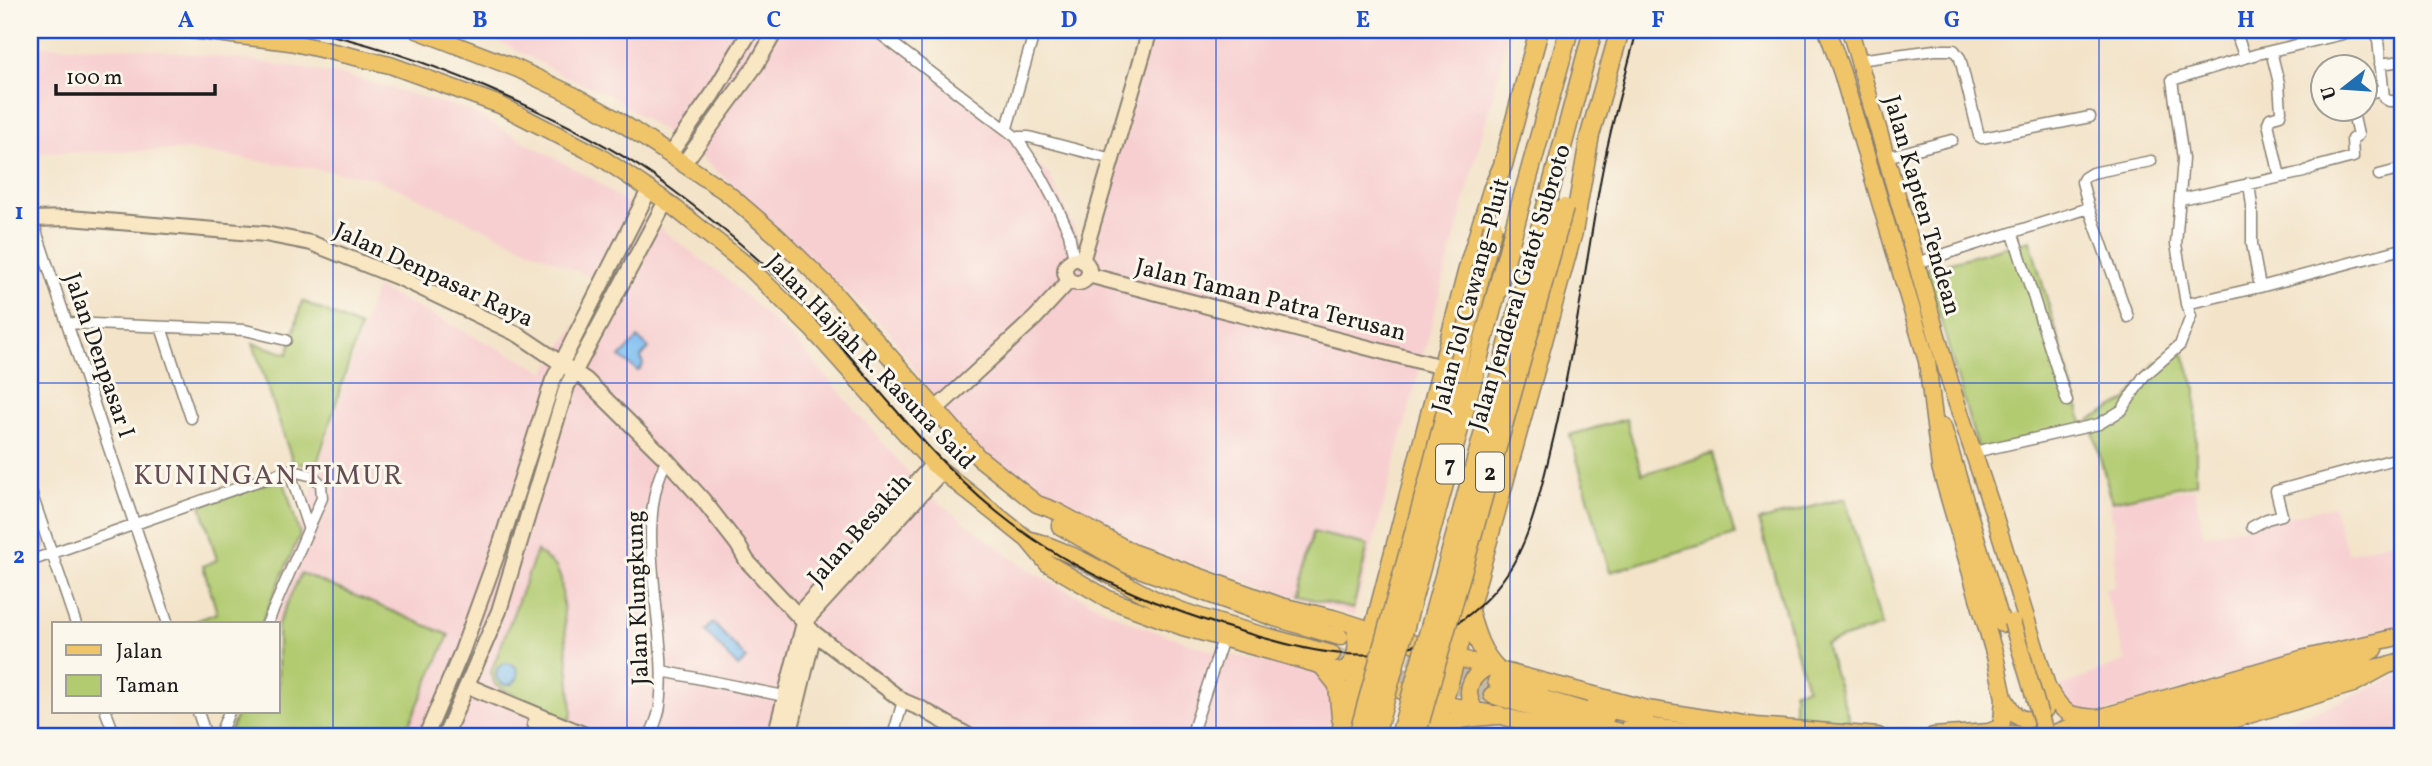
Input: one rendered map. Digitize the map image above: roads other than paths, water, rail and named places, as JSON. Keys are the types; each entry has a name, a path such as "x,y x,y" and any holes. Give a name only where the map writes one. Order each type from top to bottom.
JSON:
{"highway":[{"name":"Jalan Jenderal Gatot Subroto","path":"1346,734 1350,675 1373,632 1470,261 1492,190 1503,166 1539,30"},
{"name":"Jalan Tol Cawang–Pluit","path":"1375,736 1569,30"},
{"name":"Jalan Tol Cawang–Pluit","path":"1400,736 1593,30"},
{"name":"Jalan Jenderal Gatot Subroto","path":"1434,736 1573,232 1590,135 1620,30"},
{"name":"Jalan Jenderal Gatot Subroto","path":"1416,736 1564,208 1590,135"},
{"name":"Jalan Jenderal Gatot Subroto","path":"1346,734 1428,482 1493,226 1502,187 1503,166"},
{"path":"1424,434 1432,453 1452,475 1480,478 1509,466"},
{"path":"1469,611 1493,678"},
{"path":"1327,660 1338,685 1346,734"},
{"path":"1392,736 1409,693"},
{"path":"1434,736 1442,726 1452,722 1498,715"}],"main road":[{"name":"Jalan Hajjah R. Rasuna Said","path":"191,30 290,42 390,65 500,105 599,156 666,201 721,243 785,300 937,468 1027,539 1047,563 1108,599 1223,639 1327,660 1350,675 1444,704 1578,736"},
{"path":"290,42 304,30"},
{"name":"Jalan Hajjah R. Rasuna Said","path":"417,30 452,41 553,85 616,119 726,192 776,235 874,337 978,457 999,476 1044,508 1135,554 1281,606 1355,625 1457,657 1493,678"},
{"name":"Jalan Kapten Tendean","path":"1827,30 1927,361 1940,467 1995,656 2004,698 2002,722 1997,733"},
{"name":"Jalan Kapten Tendean","path":"1850,30 1953,392 2048,689 2064,711 2087,728"},
{"name":"Jalan Kapten Tendean","path":"1931,387 2044,736"},
{"name":"Jalan Kapten Tendean","path":"1953,392 1963,455 2007,623"},
{"path":"1044,508 1055,522 1128,565 1275,618 1340,637"},
{"path":"1027,539 1053,546 1177,609 1327,660"},
{"path":"1350,675 1357,649 1355,625"},
{"path":"1933,736 1997,733 2044,736 2087,728 2301,659 2396,638"},
{"path":"2178,736 2220,730 2353,684 2395,663"},
{"path":"2119,736 2352,672 2395,663"},
{"path":"1475,710 1468,692 1471,681 1479,671 1583,723 1637,736"},
{"path":"1493,678 1527,694 1641,726 1719,736"},
{"path":"1493,678 1647,709 1756,726 1878,736"},
{"path":"1514,687 1527,686 1623,714 1651,719 1715,726 1756,726"},
{"path":"2044,736 2048,689"},
{"path":"2004,698 2014,714 2020,718 2039,716 2046,709"}],"street":[{"path":"670,154 712,95 751,30"},
{"path":"684,163 756,65 776,30"},
{"path":"875,30 1016,137 1054,200 1078,260 1087,267 1088,275 1078,283 1069,281"},
{"path":"1007,128 1035,30"},
{"path":"1069,281 1065,268 1078,260 1112,159 1150,30"},
{"path":"2235,30 2245,58"},
{"path":"1974,452 2099,424 2115,416 2122,410 2144,376 2180,345 2191,316 2186,304 2176,244 2181,199 2182,141 2171,81 2245,58 2360,30"},
{"path":"2377,30 2379,52"},
{"path":"1858,60 1954,50 1960,58 1979,136 1982,138 2090,117"},
{"path":"2271,51 2279,83 2281,111 2277,117 2270,118 2269,123 2280,177"},
{"path":"2402,61 2380,64 2384,98 2389,101 2402,101"},
{"path":"2181,199 2280,177 2353,157 2352,139 2358,135 2355,122"},
{"path":"1016,137 1029,137 1112,159"},
{"path":"1886,157 1952,140"},
{"path":"2129,317 2082,182 2092,173 2151,161"},
{"path":"2379,175 2402,169"},
{"path":"2249,183 2252,244 2260,287"},
{"path":"426,736 462,651 500,546 553,380 649,190"},
{"path":"445,736 499,611 567,386 666,201"},
{"path":"1917,263 2090,208"},
{"path":"636,216 653,226"},
{"name":"Jalan Denpasar Raya","path":"31,219 69,218 265,234 311,243 402,279 519,335 586,380 667,460 738,545 772,576 807,621 903,701 969,736"},
{"name":"Jalan Denpasar I","path":"31,219 167,622"},
{"path":"2013,234 2067,401"},
{"path":"2186,304 2402,249"},
{"name":"Jalan Taman Patra Terusan","path":"1088,275 1442,367"},
{"path":"935,410 1057,296 1069,281"},
{"path":"67,323 245,330 286,340"},
{"path":"161,327 191,418"},
{"path":"2252,527 2282,515 2276,491 2402,457"},
{"name":"Jalan Klungkung","path":"650,736 659,712 662,671 652,547 655,490 667,460"},
{"name":"Jalan Besakih","path":"789,736 792,698 807,621 873,539 937,468"},
{"path":"289,470 308,527"},
{"path":"30,561 289,470 313,476 321,484 322,498 268,622"},
{"path":"30,489 32,502 75,622"},
{"name":"Jalan Denpasar Raya","path":"807,621 922,709"},
{"path":"1191,736 1223,639"},
{"path":"662,671 792,698"},
{"path":"466,690 562,736"},
{"path":"466,690 588,736"},
{"name":"Jalan Besakih","path":"775,736 792,698"},
{"path":"893,736 903,701"},
{"path":"107,714 115,736"},
{"path":"199,714 206,736"},
{"path":"219,736 228,714"}],"water":[{"path":"638,338 649,348 641,357 643,365 638,371 620,357"},
{"path":"713,623 747,659 738,667 705,631"},
{"path":"507,663 515,666 518,674 515,682 507,685 499,682 496,674 499,666"}],"tunnel":[{"path":"1386,650 1496,681"},
{"path":"1332,654 1425,681 1492,695"},
{"path":"2069,736 2089,733"}],"tram line":[{"path":"307,30 398,54 487,88 573,128 655,177 730,235 783,283 919,437 970,488 997,512 1057,554 1121,588 1222,626 1301,647 1360,655 1417,644 1455,625 1487,598 1501,582 1525,540 1538,501 1556,428 1602,174 1637,30"}],"district":[{"name":"KUNINGAN TIMUR","path":"269,474"}]}
